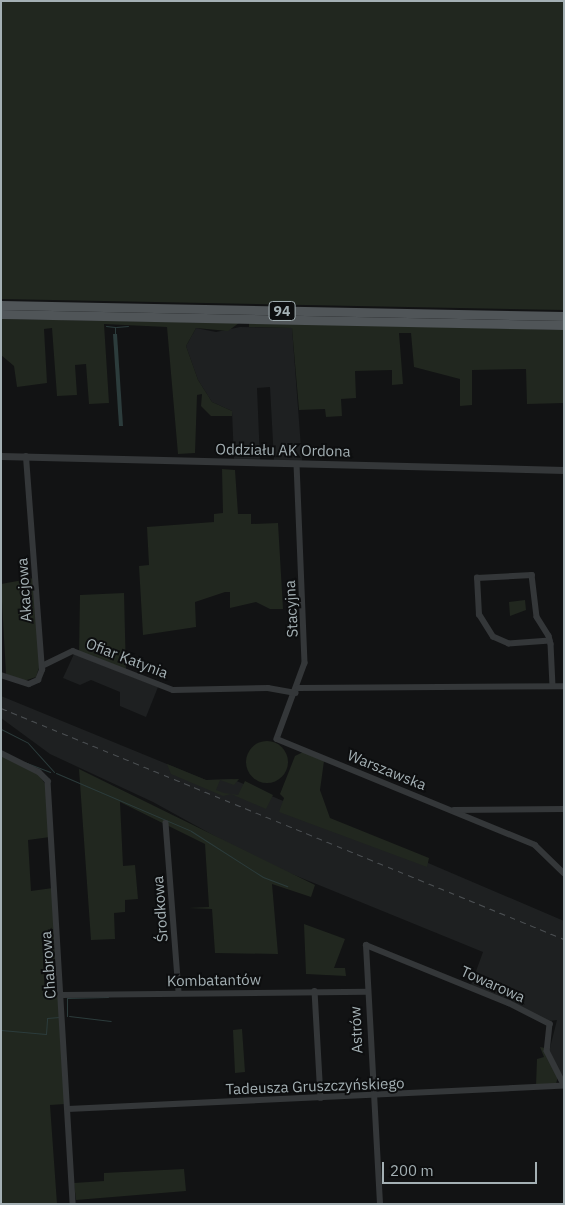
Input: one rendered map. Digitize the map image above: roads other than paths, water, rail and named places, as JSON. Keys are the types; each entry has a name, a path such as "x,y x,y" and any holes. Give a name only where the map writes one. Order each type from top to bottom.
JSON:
{"main road":[{"name":"94","path":"1,305 564,316"},
{"name":"94","path":"1,314 564,325"}],"street":[{"name":"Oddziału AK Ordona","path":"1,456 564,470"},
{"name":"Akacjowa","path":"26,457 42,666"},
{"name":"Stacyjna","path":"285,742 277,739 297,690 306,653 297,464"},
{"path":"550,641 509,644 493,638 479,615 477,578 532,575 537,617 550,641 553,686"},
{"name":"Ofiar Katynia","path":"42,666 64,652 79,652 172,690 564,686"},
{"path":"1,675 29,684 38,680 42,666"},
{"name":"Warszawska","path":"285,742 452,810 564,809"},
{"name":"Chabrowa","path":"1,752 48,779 73,1204"},
{"path":"452,810 543,850 564,873"},
{"path":"479,822 481,810"},
{"name":"Środkowa","path":"166,823 179,992"},
{"name":"Astrów","path":"366,946 372,1096 380,1204"},
{"name":"Towarowa","path":"366,946 509,1003 550,1024 547,1051 564,1085"},
{"path":"315,991 321,1098"},
{"name":"Kombatantów","path":"62,995 179,992 367,992"},
{"name":"Tadeusza Gruszczyńskiego","path":"68,1109 372,1096 564,1085"}],"waterway":[{"path":"106,326 115,327 115,334"},
{"path":"116,327 128,326"},
{"path":"1,729 28,743 54,772"},
{"path":"24,762 50,772"},
{"path":"56,773 191,831 263,877 287,886"},
{"path":"67,1016 67,998 108,997"},
{"path":"69,1016 111,1021"},
{"path":"1,1030 46,1034 47,1018 59,1017"}],"railway":[{"path":"1,708 564,939"}]}
